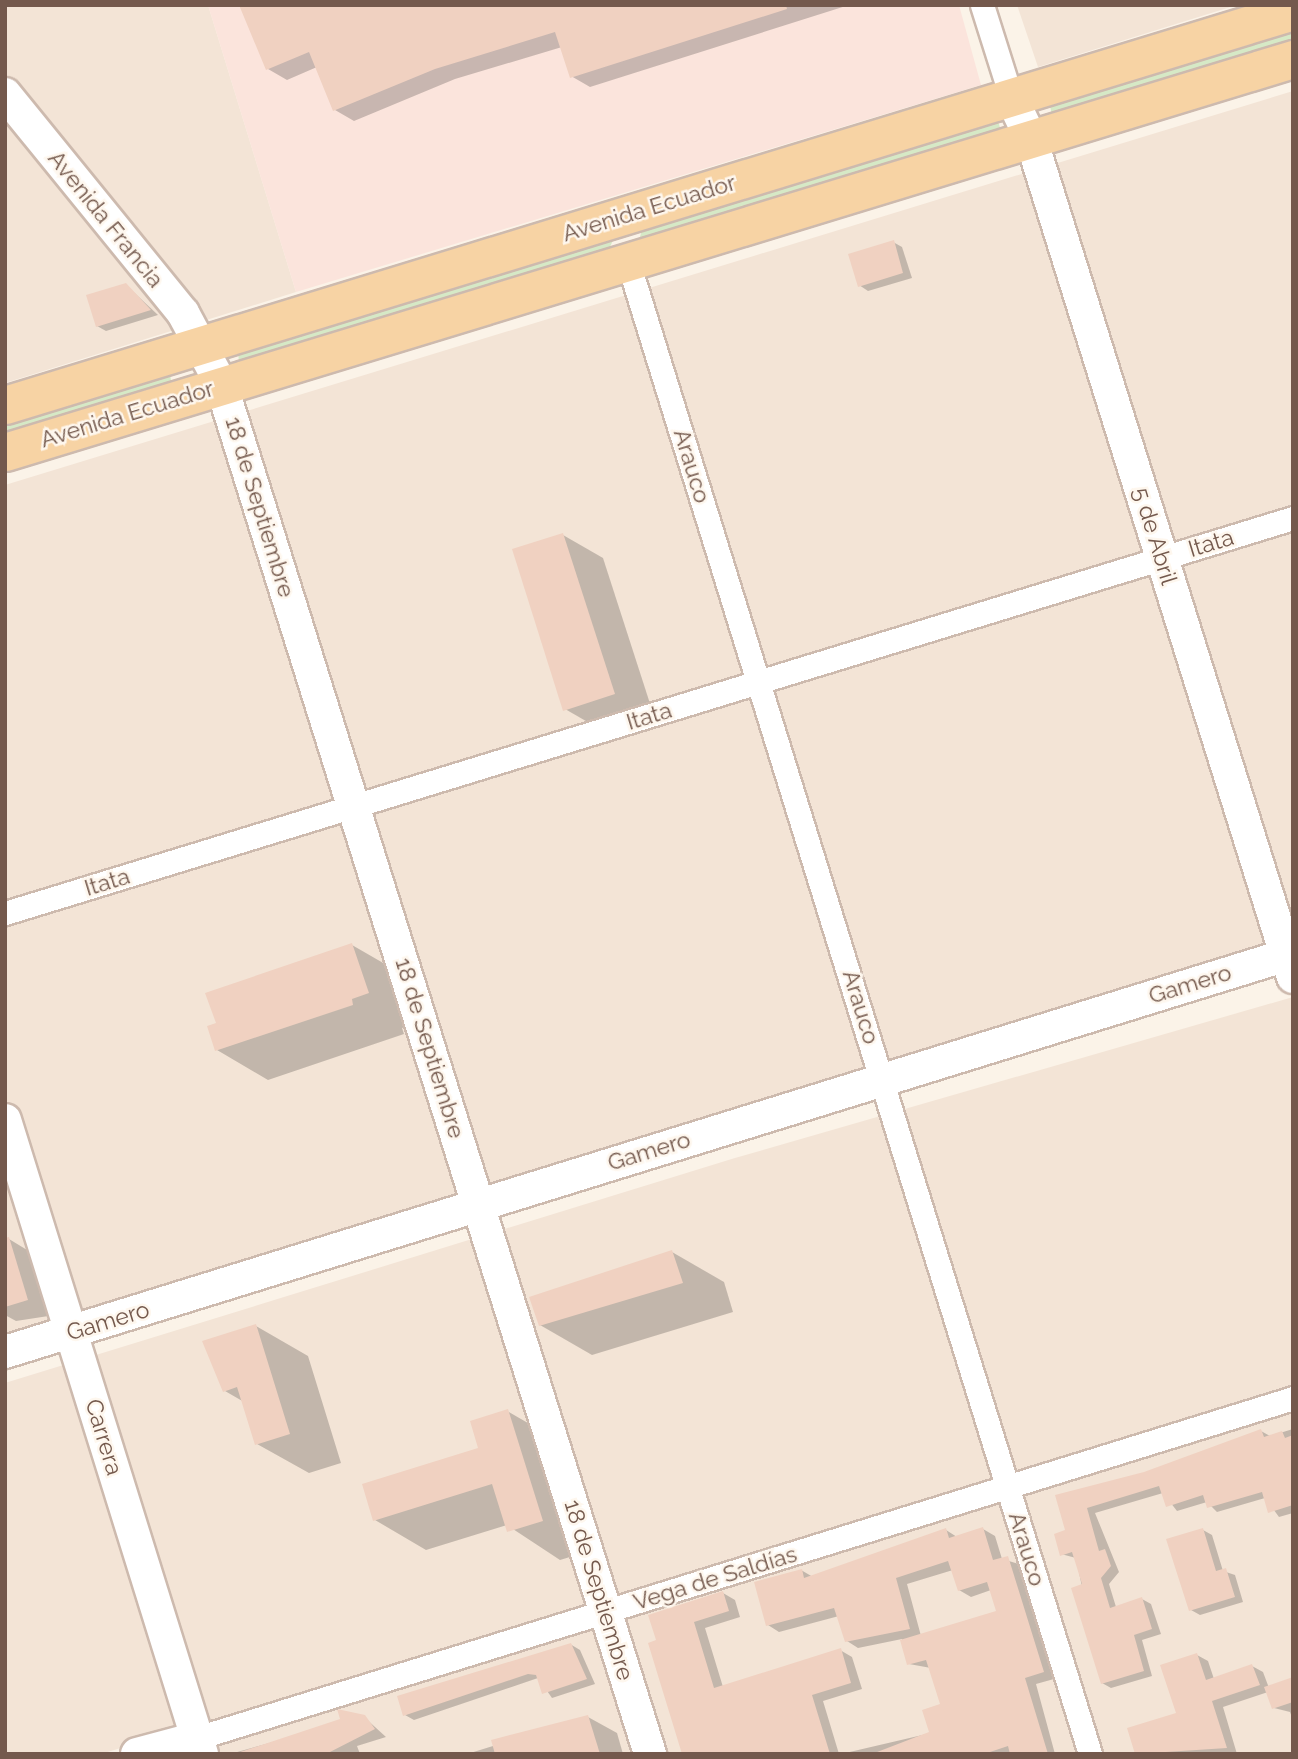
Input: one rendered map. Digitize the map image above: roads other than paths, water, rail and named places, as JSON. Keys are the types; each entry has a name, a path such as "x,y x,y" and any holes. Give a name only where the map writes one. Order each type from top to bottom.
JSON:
{"main road":[{"name":"Avenida Ecuador","path":"5,405 1293,11"},
{"name":"Avenida Ecuador","path":"5,452 1293,59"},
{"path":"628,262 630,237 658,205"}],"street":[{"path":"982,5 1011,97"},
{"name":"Avenida Francia","path":"5,94 204,345"},
{"name":"5 de Abril","path":"1011,97 1031,139 1290,962"},
{"name":"Arauco","path":"628,262 1090,1754"},
{"name":"18 de Septiembre","path":"204,345 221,384 650,1754"},
{"name":"Itata","path":"5,913 1293,518"},
{"name":"Gamero","path":"5,1352 883,1079 1290,962"},
{"name":"Carrera","path":"5,1120 200,1746"},
{"name":"Vega de Saldías","path":"136,1754 200,1746 606,1612 1293,1398"}]}
